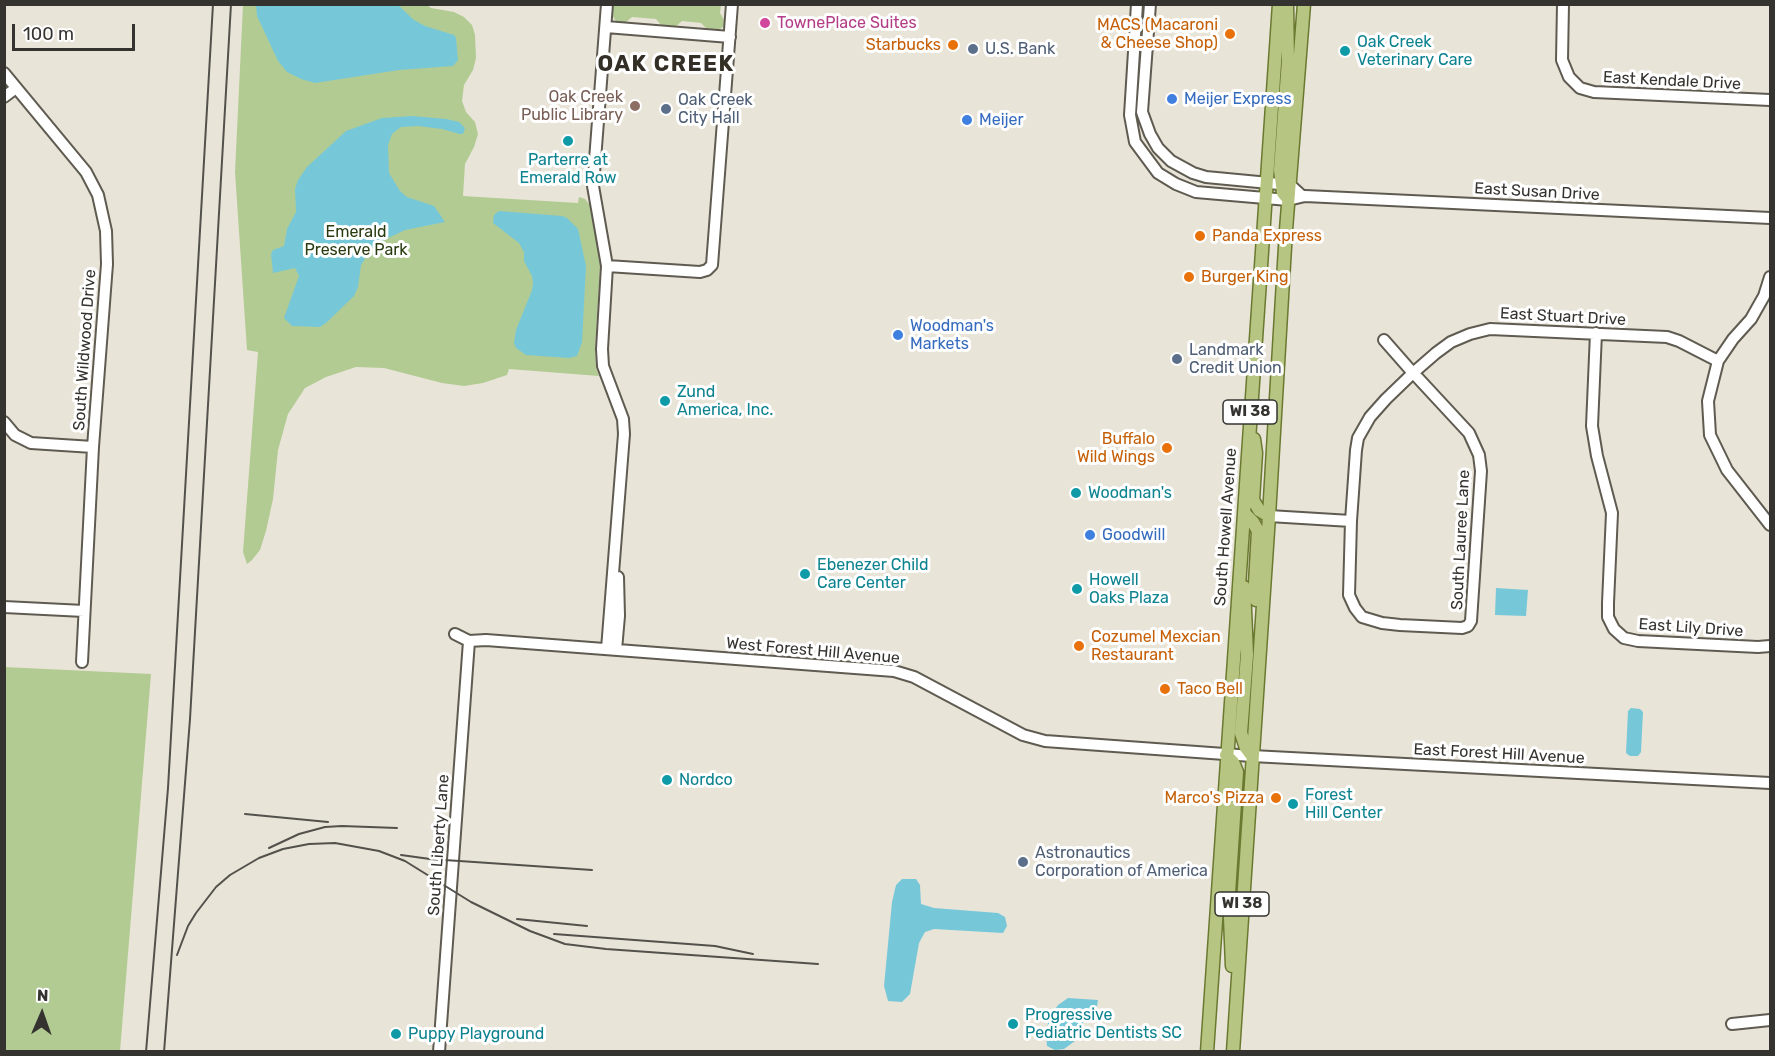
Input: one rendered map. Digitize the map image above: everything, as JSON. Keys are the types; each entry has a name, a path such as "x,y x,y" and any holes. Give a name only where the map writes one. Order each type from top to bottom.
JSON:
{"main road":[{"name":"South Howell Avenue","path":"1207,1052 1279,4"},
{"path":"1285,184 1287,4"},
{"path":"1288,200 1283,193 1304,4"},
{"name":"WI 38","path":"1233,1052 1288,200"},
{"path":"1250,414 1256,453 1253,500 1259,510 1269,516"},
{"path":"1244,513 1254,522 1258,531 1255,583 1259,640"},
{"path":"1241,550 1247,639 1241,733 1246,748 1252,756"},
{"path":"1226,754 1233,762 1237,772 1229,893 1235,1009"}],"street":[{"path":"607,4 593,186 607,266 603,366 623,419 624,434 615,559 620,590 611,649"},
{"path":"607,266 700,272 707,270 712,264 732,4"},
{"path":"1137,4 1130,115 1135,142 1146,158 1158,173 1196,192 1288,200"},
{"path":"1150,4 1142,112 1158,148 1171,161 1193,173 1206,177 1285,184 1302,196"},
{"name":"East Kendale Drive","path":"1563,4 1562,60 1574,84 1585,90 1770,100"},
{"path":"606,27 730,37"},
{"name":"South Wildwood Drive","path":"4,73 86,172 102,205 106,231 107,264 93,447 82,662"},
{"path":"4,97 16,88"},
{"name":"East Susan Drive","path":"1288,200 1302,196 1770,218"},
{"path":"1770,277 1764,296 1751,320 1733,339 1718,361 1708,401 1710,435 1727,470 1770,525"},
{"name":"East Stuart Drive","path":"1468,626 1462,628 1382,623 1362,616 1355,608 1349,595 1351,521 1358,438 1370,417 1413,373 1451,342 1490,329 1667,337 1718,361"},
{"name":"East Lily Drive","path":"1596,333 1593,438 1612,513 1608,617 1614,629 1624,638 1638,641 1770,646"},
{"name":"South Lauree Lane","path":"1384,340 1469,433 1479,455 1481,471 1471,621 1468,626"},
{"path":"4,422 15,435 31,443 93,447"},
{"path":"1269,516 1351,521"},
{"path":"4,607 84,612"},
{"name":"West Forest Hill Avenue","path":"455,633 469,641 486,640 894,671 914,677 1014,731 1045,741 1226,754"},
{"name":"South Liberty Lane","path":"439,1052 469,641"},
{"name":"East Forest Hill Avenue","path":"1226,754 1770,783"},
{"path":"1732,1024 1770,1020"}],"green space":[{"name":"Emerald Preserve Park","path":"243,5 427,5 464,17 472,25 475,35 476,58 473,70 464,85 462,101 466,112 475,122 478,134 465,164 463,196 578,203 579,197 585,199 590,205 600,255 595,349 599,376 509,369 507,375 483,383 464,386 442,383 384,368 356,367 326,377 305,388 288,414 278,450 273,499 266,531 260,550 247,564 243,552 258,352 247,350 235,172"},
{"path":"613,5 721,5 720,13 726,23 717,30 707,29 701,23 682,21 675,27 662,26 656,19 632,17 625,23 619,23 613,16"},
{"path":"4,667 151,674 120,1051 5,1051"}],"water":[{"path":"256,5 398,5 414,20 425,26 454,35 458,60 453,66 399,70 315,83 287,72 278,61 257,16"},
{"path":"412,116 446,119 459,122 465,128 463,134 460,134 418,126 401,127 392,134 388,145 389,173 400,191 407,197 434,206 445,222 405,230 382,241 372,248 361,265 358,287 354,296 326,323 320,327 292,326 284,318 299,276 295,268 273,273 271,254 273,250 284,246 287,229 296,212 295,189 298,180 307,167 346,131 382,118"},
{"path":"499,211 562,216 578,229 586,266 582,342 577,356 569,358 526,355 516,348 514,343 516,330 533,283 519,243 493,223 494,215"},
{"path":"1496,588 1528,590 1526,616 1495,615"},
{"path":"1631,708 1640,709 1643,712 1641,752 1638,756 1630,756 1626,753 1628,711"},
{"path":"902,879 916,879 920,885 921,904 934,908 998,913 1005,917 1007,926 1003,933 934,929 925,932 919,943 910,994 902,1002 888,1001 884,986 892,902 896,885"},
{"path":"1068,998 1098,1000 1097,1006 1087,1014 1075,1041 1064,1049 1055,1050 1047,1046 1046,1034 1049,1018 1058,1005"}],"railway":[{"path":"146,1052 168,788 213,4"},
{"path":"164,1052 190,719 231,4"},
{"path":"245,814 328,822"},
{"path":"269,848 299,834 325,827 397,828"},
{"path":"177,955 188,926 196,913 216,887 230,875 259,858 283,849 309,844 335,843 379,851 405,861 471,902 530,931 565,944 818,964"},
{"path":"401,855 592,870"},
{"path":"517,919 587,926"},
{"path":"554,934 715,946 753,954"}],"place":[{"name":"TownePlace Suites","path":"765,23"},
{"name":"MACS (Macaroni & Cheese Shop)","path":"1230,34"},
{"name":"Starbucks","path":"953,45"},
{"name":"U.S. Bank","path":"973,49"},
{"name":"Oak Creek Veterinary Care","path":"1345,51"},
{"name":"Meijer Express","path":"1172,99"},
{"name":"Oak Creek Public Library","path":"635,106"},
{"name":"Oak Creek City Hall","path":"666,109"},
{"name":"Meijer","path":"967,120"},
{"name":"Parterre at Emerald Row","path":"568,141"},
{"name":"Panda Express","path":"1200,236"},
{"name":"Burger King","path":"1189,277"},
{"name":"Woodman's Markets","path":"898,335"},
{"name":"Landmark Credit Union","path":"1177,359"},
{"name":"Zund America, Inc.","path":"665,401"},
{"name":"Buffalo Wild Wings","path":"1167,448"},
{"name":"Woodman's","path":"1076,493"},
{"name":"Goodwill","path":"1090,535"},
{"name":"Ebenezer Child Care Center","path":"805,574"},
{"name":"Howell Oaks Plaza","path":"1077,589"},
{"name":"Cozumel Mexcian Restaurant","path":"1079,646"},
{"name":"Taco Bell","path":"1165,689"},
{"name":"Nordco","path":"667,780"},
{"name":"Marco's Pizza","path":"1276,798"},
{"name":"Forest Hill Center","path":"1293,804"},
{"name":"Astronautics Corporation of America","path":"1023,862"},
{"name":"Progressive Pediatric Dentists SC","path":"1013,1024"},
{"name":"Puppy Playground","path":"396,1034"}],"district":[{"name":"OAK CREEK","path":"666,65"}]}
